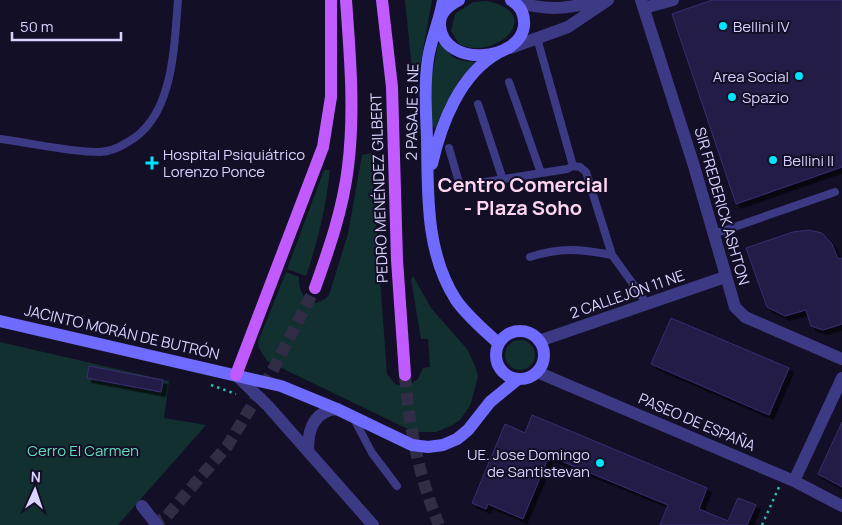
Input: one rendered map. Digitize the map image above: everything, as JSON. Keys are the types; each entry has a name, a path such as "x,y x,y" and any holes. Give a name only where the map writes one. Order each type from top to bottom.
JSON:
{"main road":[{"path":"236,375 322,147 331,97 331,0"},
{"name":"PEDRO MENÉNDEZ GILBERT","path":"315,288 331,242 348,168 351,67 346,0"},
{"name":"PEDRO MENÉNDEZ GILBERT","path":"382,0 392,87 397,260 406,375"}],"street":[{"name":"2 PASAJE 5 NE","path":"443,0 440,18 431,44 427,70 428,196 434,247 456,300 498,343"},
{"path":"459,0 445,10 440,18 444,39 455,50 477,55 506,49 568,27 606,0"},
{"path":"513,1 547,9 564,9 606,0"},
{"path":"643,2 673,0"},
{"path":"506,49 519,38 524,26 521,10 513,1"},
{"name":"SIR FREDERICK ASHTON","path":"643,2 735,307 745,317 842,359"},
{"name":"2 PASAJE 5 NE","path":"428,196 436,145 458,96 479,68 506,49"},
{"name":"2 CALLEJÓN 11 NE","path":"539,340 725,277"},
{"name":"JACINTO MORÁN DE BUTRÓN","path":"0,321 280,386 337,409 354,419 412,445 428,447 443,445 457,439 468,430 490,402 518,379"},
{"path":"526,332 539,340 542,346 543,360 537,372 532,376 518,379 510,377 498,366 496,351 498,343 510,333 526,332"},
{"name":"PASEO DE ESPAÑA","path":"537,372 789,479 842,506"},
{"name":"JACINTO MORÁN DE BUTRÓN","path":"236,375 268,406 373,525"},
{"path":"789,479 842,378"},
{"path":"308,450 308,439 316,418 322,413 337,409"},
{"path":"142,506 157,525"}],"lane":[{"path":"0,139 100,152 121,146 140,134 155,118 164,98 175,40 178,0"},
{"path":"537,38 573,166"},
{"path":"509,82 541,173"},
{"path":"478,104 503,180"},
{"path":"449,148 460,186 567,169 573,166 580,167 586,172 612,255 642,295 646,304"},
{"path":"714,234 835,192"},
{"path":"530,258 546,252 576,249 612,255"},
{"path":"354,419 372,453 397,486"}],"path":[{"path":"762,525 789,479"}],"green space":[{"path":"405,0 432,0 418,78 413,80"},
{"path":"487,1 505,7 513,16 514,25 509,34 499,42 487,47 473,48 459,44 451,31 455,14 473,2"},
{"path":"438,44 442,44 448,53 455,58 475,62 460,79 435,128 432,127 431,81"},
{"path":"371,153 387,374 395,384 406,387 418,379 423,368 430,367 428,339 421,339 411,279 413,276 431,308 467,349 476,368 478,377 470,406 460,420 436,432 414,432 267,361 259,348 258,342 286,272 299,277 301,290 307,300 317,302 329,295 348,234 362,155"},
{"path":"324,170 330,170 324,211 306,276 287,269"},
{"path":"520,340 530,345 535,355 530,365 520,370 510,365 505,355 510,345"},
{"name":"Cerro El Carmen","path":"0,342 169,381 164,418 206,425 118,525 0,525"}],"building":[{"path":"712,0 842,0 842,167 736,204 672,14"},
{"path":"809,230 822,233 832,244 838,259 842,258 842,324 823,330 811,326 806,310 785,316 767,307 746,248 793,232"},
{"path":"671,318 789,368 769,415 651,364"},
{"path":"89,366 163,380 161,392 87,378"},
{"path":"532,415 707,488 699,509 728,521 738,498 756,505 747,525 660,525 668,505 549,456 523,519 488,504 486,509 472,503 505,424 525,433"},
{"path":"842,422 842,487 818,474"}],"tunnel":[{"path":"152,525 166,517 228,445 272,372 315,288"},
{"path":"405,375 409,414 416,452 426,489 439,525"}],"place":[{"name":"Bellini IV","path":"723,26"},
{"name":"Area Social","path":"799,76"},
{"name":"Spazio","path":"732,97"},
{"name":"Bellini II","path":"773,160"},
{"name":"Hospital Psiquiátrico Lorenzo Ponce","path":"152,163"},
{"name":"UE. Jose Domingo de Santistevan","path":"600,463"}],"district":[{"name":"Centro Comercial - Plaza Soho","path":"523,196"}]}
